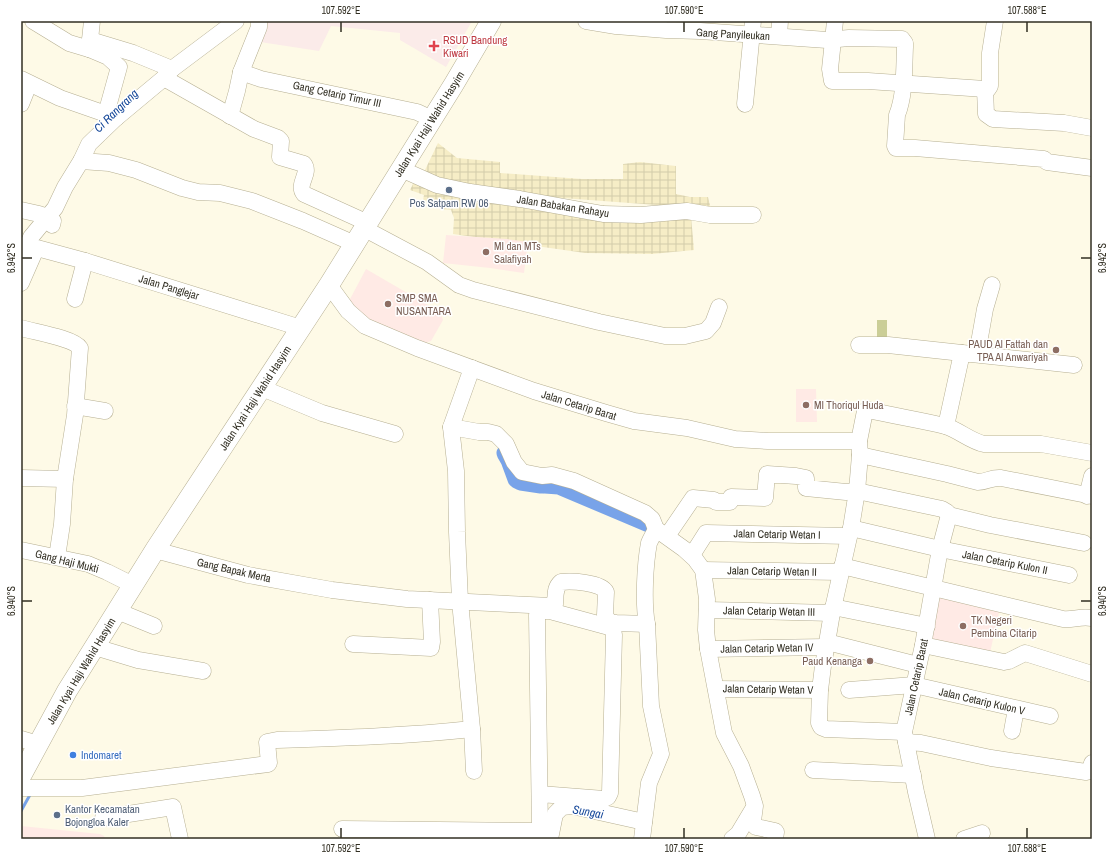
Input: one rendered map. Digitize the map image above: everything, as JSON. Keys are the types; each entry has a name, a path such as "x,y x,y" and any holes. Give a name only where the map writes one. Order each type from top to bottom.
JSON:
{"main road":[{"name":"Jalan Kyai Haji Wahid Hasyim","path":"21,776 30,742 67,691 155,550 363,232 491,21"}],"street":[{"path":"33,21 69,43 89,44 133,53 168,73 230,116 254,129 278,138 281,141 280,157 304,164 306,171 301,186 304,194 363,232 427,262 459,285 466,288 665,336 685,336 706,331 714,323 720,308"},
{"path":"89,44 92,21"},
{"path":"21,261 31,237 50,219 65,187 81,161 89,144 111,116 236,21"},
{"path":"230,116 241,72 259,27 259,21"},
{"name":"Gang Panyileukan","path":"586,21 644,28 728,27 779,29 834,40 849,38 902,39 905,43 904,83"},
{"path":"835,21 830,69 831,80 904,83 985,89 988,89 990,86 990,53 995,21"},
{"path":"745,104 752,28"},
{"path":"89,44 108,57 119,67 111,116"},
{"name":"Gang Cetarip Timur III","path":"241,72 261,79 417,112 432,118"},
{"path":"21,104 25,82 60,98 111,116"},
{"path":"904,83 897,115 896,148 1044,159 1047,162 1092,168"},
{"path":"985,89 986,114 993,119 1064,123 1092,128"},
{"path":"81,161 109,164 136,170 182,188 198,192 220,193 252,201 303,221 363,232"},
{"name":"Jalan Babakan Rahayu","path":"401,169 437,185 470,192 520,199 603,214 641,215 687,211 710,215 753,215"},
{"path":"21,210 50,219 53,224 41,238 21,283"},
{"name":"Jalan Panglejar","path":"36,248 85,261 300,328"},
{"path":"75,299 85,261"},
{"name":"Jalan Cetarip Barat","path":"329,285 348,311 365,326 417,348 472,368 563,400 634,421 687,428 735,439 860,448 978,482 992,478 1002,478 1089,496"},
{"path":"946,426 992,285"},
{"path":"21,328 69,341 79,346 75,406 65,479 62,524 57,558"},
{"path":"859,344 888,345 970,353 1074,365"},
{"path":"472,368 451,427 456,471 460,601 472,729 474,771"},
{"path":"262,388 322,413 395,434"},
{"path":"75,406 105,411"},
{"path":"1092,453 1041,444 984,444 975,442 946,426 868,410 865,412 860,448 857,491 850,532 832,610 826,644 820,690 819,723 823,729 905,737 921,743 991,758 1086,772 1090,771 1092,763"},
{"path":"451,427 496,434 506,444 514,462 522,472 542,476 552,475 574,481 645,513 652,519 662,533 692,555 703,570 707,600 706,630 708,649 724,733 741,766 755,806 753,821 754,826 775,831 775,839"},
{"path":"642,839 649,784 661,754 651,706 645,611 646,573 650,542 662,533 693,498 716,502 730,502 731,497 765,498 767,474 796,476 806,478 806,488 846,492 857,491 942,509 949,515 990,525 1084,543"},
{"path":"1089,496 1092,476"},
{"path":"21,478 65,479"},
{"name":"Jalan Cetarip Barat","path":"927,839 905,737 914,685 927,626 940,549 949,515"},
{"name":"Jalan Cetarip Wetan I","path":"692,555 706,533 850,532 940,549"},
{"name":"Jalan Cetarip Kulon II","path":"940,549 1069,576"},
{"name":"Gang Haji Mukti","path":"21,550 94,566 133,585"},
{"name":"Gang Bapak Merta","path":"155,550 248,575 314,587 407,599 551,606 555,604 556,591 561,582 596,585 605,589 605,615 609,622 647,624"},
{"name":"Jalan Cetarip Wetan II","path":"703,570 841,569 933,587 1063,619 1070,620 1083,617 1092,618"},
{"path":"353,644 431,648 430,600"},
{"name":"Jalan Cetarip Wetan III","path":"707,610 832,610 927,626"},
{"path":"117,611 154,626"},
{"path":"342,829 420,834 539,832 541,830 540,794 537,615 542,611 550,611 609,627 614,635 610,793 608,797 604,799 540,794"},
{"name":"Jalan Cetarip Wetan IV","path":"708,649 826,644 918,665"},
{"path":"923,645 1004,662 1025,654 1092,674"},
{"path":"95,647 138,660 203,671"},
{"name":"Jalan Cetarip Kulon V","path":"849,690 914,685 1050,716"},
{"name":"Jalan Cetarip Wetan V","path":"716,689 820,690"},
{"path":"1012,731 1016,708"},
{"path":"21,788 82,788 268,764 268,742 277,740 423,735 472,729"},
{"path":"813,770 913,775"},
{"path":"550,839 555,814 562,807 572,806 644,822"},
{"path":"732,839 738,834 755,806"},
{"path":"103,818 173,807 180,839"},
{"path":"964,839 982,833"}],"shaded area":[{"name":"RSUD Bandung Kiwari","path":"265,21 472,21 446,67 400,40 400,33 331,26 319,51 260,42"},
{"path":"438,143 457,158 500,162 500,173 582,179 623,179 623,164 640,162 676,166 676,194 690,197 708,197 711,209 494,193 424,177 425,170"},
{"path":"415,180 467,199 568,215 691,216 694,250 652,254 585,253 453,234 454,218 451,210 441,209 436,203 423,200 424,195 410,190"},
{"name":"MI dan MTs Salafiyah","path":"446,235 507,239 528,242 524,273 443,263"},
{"name":"SMP SMA NUSANTARA","path":"366,269 440,312 443,320 431,341 425,343 371,324 349,301"},
{"name":"MI Thoriqul Huda","path":"796,389 816,389 817,422 796,422"},
{"name":"TK Negeri Pembina Citarip","path":"938,594 1000,608 989,657 927,644"},
{"path":"21,826 100,834 104,836 105,839 21,839"}],"green space":[{"path":"877,320 887,320 887,343 877,343"}],"waterway":[{"name":"Sungai","path":"506,453 517,479 541,484"},
{"name":"Sungai","path":"545,484 559,485 649,523"},
{"path":"21,811 31,793"}],"place":[{"name":"RSUD Bandung Kiwari","path":"434,46"},
{"name":"Pos Satpam RW 06","path":"449,190"},
{"name":"MI dan MTs Salafiyah","path":"486,252"},
{"name":"SMP SMA NUSANTARA","path":"388,304"},
{"name":"PAUD Al Fattah dan TPA Al Anwariyah","path":"1056,350"},
{"name":"MI Thoriqul Huda","path":"806,405"},
{"name":"TK Negeri Pembina Citarip","path":"963,626"},
{"name":"Paud Kenanga","path":"870,661"},
{"name":"Indomaret","path":"73,755"},
{"name":"Kantor Kecamatan Bojongloa Kaler","path":"57,815"}],"water label":[{"name":"Ci Rangrang","path":"116,111"}]}
